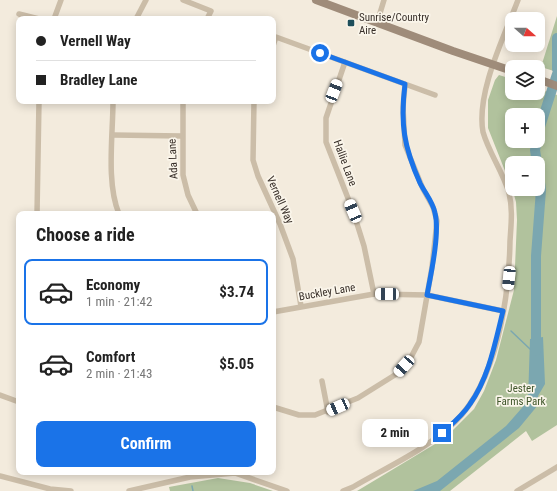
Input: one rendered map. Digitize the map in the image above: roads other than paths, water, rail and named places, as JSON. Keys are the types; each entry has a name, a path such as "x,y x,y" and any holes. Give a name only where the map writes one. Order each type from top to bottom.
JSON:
{"main road":[{"path":"316,0 505,69"},
{"path":"545,82 557,86"}],"street":[{"path":"55,16 61,0"},
{"path":"138,16 146,0"},
{"path":"183,0 211,10 208,16"},
{"path":"377,23 384,0"},
{"path":"343,491 353,487 416,451 442,433 470,405 484,378 503,311 509,278 511,208 505,183 486,142 481,123 482,101 518,0"},
{"path":"19,14 27,16"},
{"path":"276,37 435,95"},
{"name":"Hallie Lane","path":"345,62 326,118 326,142 353,211 364,246 374,294"},
{"path":"276,408 306,416 328,412 358,398 391,378 404,366 415,349 421,335 437,220 433,207 423,189 406,145 403,118 405,84"},
{"path":"37,211 39,104"},
{"path":"113,104 113,184 115,204 118,211"},
{"name":"Ada Lane","path":"183,104 182,169 185,186 196,211"},
{"name":"Vernell Way","path":"254,104 253,160 258,176 274,211"},
{"path":"113,135 182,136"},
{"name":"Vernell Way","path":"276,215 293,259 301,306"},
{"name":"Buckley Lane","path":"276,311 374,294 427,295 503,311"},
{"path":"322,381 328,412"},
{"path":"0,395 16,401"},
{"path":"517,491 557,467"},
{"path":"129,491 135,491 187,475"},
{"path":"241,475 287,491"},
{"path":"0,476 50,489 71,491"}],"water":[{"path":"543,337 545,384 538,396 538,405 519,428 440,491 413,491 437,481 506,426 528,401 530,339"}],"waterway":[{"path":"557,38 557,69"},
{"path":"545,111 557,74"},
{"path":"535,148 536,156"},
{"path":"536,351 536,256 541,196"},
{"path":"511,331 530,349"},
{"path":"192,486 193,491"}],"place":[{"name":"Sunrise/Country Aire","path":"351,23"}],"park label":[{"name":"Jester Farms Park","path":"521,394"}]}
